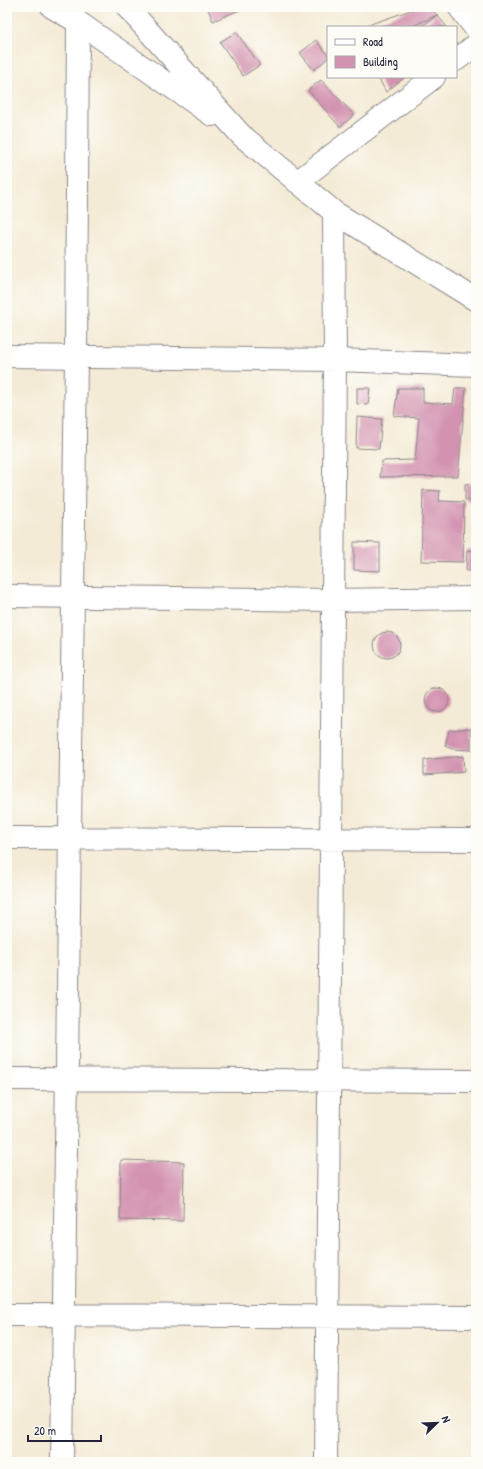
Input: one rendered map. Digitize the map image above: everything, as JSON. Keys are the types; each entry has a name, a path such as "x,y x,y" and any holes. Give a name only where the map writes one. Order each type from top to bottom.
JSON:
{"street":[{"path":"52,7 78,22 241,135 334,212 476,300"},
{"path":"127,7 241,135"},
{"path":"459,7 476,29"},
{"path":"62,1462 76,357 78,22"},
{"path":"457,59 476,45"},
{"path":"297,182 433,78"},
{"path":"326,1462 335,360 334,212"},
{"path":"7,356 335,360 476,364"},
{"path":"7,596 333,600 476,598"},
{"path":"7,838 476,840"},
{"path":"7,1079 476,1080"},
{"path":"7,1315 476,1317"}],"building":[{"path":"207,7 242,7 242,9 213,21"},
{"path":"420,7 430,7 437,15 412,26 365,26"},
{"path":"437,15 446,26 422,26"},
{"path":"236,32 260,65 243,76 220,42"},
{"path":"316,40 327,54 327,59 314,70 300,53"},
{"path":"379,78 404,78 386,92"},
{"path":"321,80 354,115 340,127 308,90"},
{"path":"357,388 370,388 368,405 357,404"},
{"path":"398,388 423,388 423,402 453,404 455,388 466,388 458,476 380,477 382,461 415,460 419,418 394,416"},
{"path":"357,417 382,419 379,449 356,448"},
{"path":"476,483 476,500 465,500 465,484"},
{"path":"423,490 440,491 439,501 464,502 463,562 421,561"},
{"path":"354,542 380,543 380,571 354,570"},
{"path":"467,550 476,551 476,571 466,571"},
{"path":"387,632 396,636 400,645 396,654 387,658 378,654 374,645 378,636"},
{"path":"437,688 446,691 449,700 446,709 437,712 428,709 425,700 428,691"},
{"path":"471,728 471,750 452,749 445,746 449,730"},
{"path":"463,756 464,772 424,775 424,760"},
{"path":"121,1160 184,1162 183,1221 120,1220"}]}
